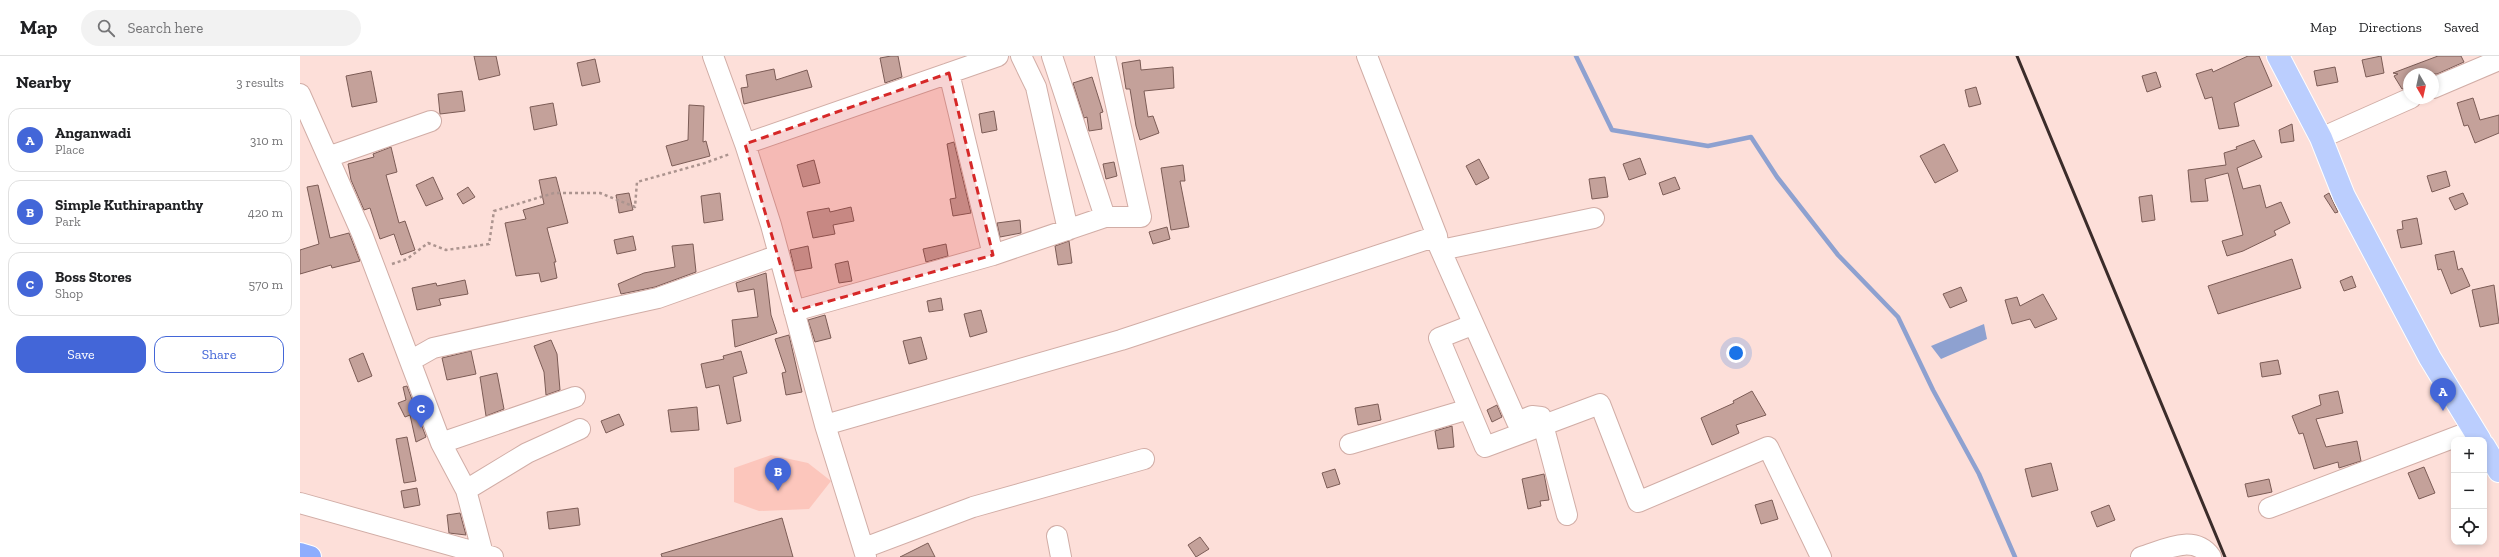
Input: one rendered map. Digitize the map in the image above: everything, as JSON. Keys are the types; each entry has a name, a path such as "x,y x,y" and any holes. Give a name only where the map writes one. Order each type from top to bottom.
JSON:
{"highway":[{"path":"300,554 310,557"}],"main road":[{"path":"2279,56 2321,138 2344,196 2430,358 2479,437"},
{"path":"2487,450 2499,470"}],"street":[{"path":"713,56 745,144 779,255 825,426 865,553 973,507 1144,459"},
{"path":"745,144 998,56"},
{"path":"1021,56 1036,87 1068,230"},
{"path":"1052,56 1105,217"},
{"path":"794,311 993,255 1105,217 1141,217 1105,56"},
{"path":"1367,56 1472,325 1517,422 1537,415 1541,417 1567,515"},
{"path":"2439,85 2499,60"},
{"path":"949,73 993,255"},
{"path":"300,94 376,270 441,443 466,490 488,555"},
{"path":"2321,138 2403,102"},
{"path":"328,157 431,121"},
{"path":"825,426 1121,340 1439,243 1594,218"},
{"path":"410,361 433,348 658,298 779,255"},
{"path":"1472,325 1439,338 1485,447 1600,404 1638,502 1768,447 1820,557"},
{"path":"441,443 575,397"},
{"path":"1350,444 1469,409"},
{"path":"466,490 527,453 580,429"},
{"path":"2269,508 2451,448"},
{"path":"300,503 488,555"},
{"path":"1056,536 1061,557"},
{"path":"2141,557 2182,544 2196,544 2205,549 2211,557"}],"path":[{"path":"376,270 407,259 428,242 446,250 489,244 494,212 554,193 600,193 635,207 637,182 705,163 728,154 745,144"}],"highlighted area":[{"path":"949,73 993,255 794,311 745,144"}],"shaded area":[{"path":"771,455 808,463 831,481 809,509 759,511 734,502 734,468"}],"water":[{"path":"1984,324 1987,339 1941,359 1931,346"}],"building":[{"path":"474,56 496,56 500,75 479,80"},
{"path":"898,56 902,77 885,83 880,58"},
{"path":"2248,56 2259,56 2272,86 2234,103 2239,126 2219,129 2212,97 2205,99 2196,74 2212,69 2213,72"},
{"path":"2381,56 2384,73 2366,77 2362,60"},
{"path":"2438,56 2461,56 2464,62 2439,73 2439,68 2406,68"},
{"path":"595,59 600,82 582,86 577,63"},
{"path":"1140,60 1141,70 1173,67 1174,88 1144,91 1148,117 1153,116 1159,133 1140,140 1136,126 1130,89 1126,89 1122,63"},
{"path":"2335,67 2338,82 2317,86 2314,71"},
{"path":"774,69 776,80 807,70 812,87 744,104 741,88 748,87 746,75"},
{"path":"2403,69 2403,89 2394,76 2398,74 2393,73"},
{"path":"371,71 377,102 352,107 346,76"},
{"path":"2156,72 2161,87 2147,92 2142,76"},
{"path":"1092,77 1103,112 1100,113 1102,129 1089,131 1087,117 1084,118 1073,83"},
{"path":"1976,87 1981,104 1969,107 1965,90"},
{"path":"462,91 465,111 440,114 438,94"},
{"path":"2473,98 2480,120 2499,115 2499,133 2475,143 2468,125 2464,126 2457,103"},
{"path":"553,103 557,125 534,130 530,107"},
{"path":"689,105 704,106 703,142 706,141 710,156 672,166 666,146 688,140"},
{"path":"994,111 997,130 982,133 979,114"},
{"path":"2292,124 2294,141 2281,143 2279,130"},
{"path":"2254,140 2262,157 2237,168 2243,189 2260,185 2266,208 2281,202 2290,223 2274,231 2276,235 2243,251 2227,256 2222,241 2243,235 2228,173 2205,179 2208,201 2191,202 2188,170 2226,165 2224,153 2237,149 2236,147"},
{"path":"954,142 971,213 953,216 950,199 956,198 947,144"},
{"path":"1944,144 1958,171 1935,183 1920,156"},
{"path":"391,147 397,172 386,175 399,223 405,221 415,250 401,255 394,234 380,239 370,208 364,210 351,180 348,164 374,157 373,154"},
{"path":"1640,158 1646,174 1629,180 1623,164"},
{"path":"1479,159 1489,178 1476,185 1466,166"},
{"path":"814,160 820,183 803,187 797,165"},
{"path":"1114,162 1117,176 1106,179 1103,164"},
{"path":"1183,165 1185,181 1180,181 1189,227 1171,230 1161,168"},
{"path":"2446,171 2450,186 2432,192 2427,176"},
{"path":"433,177 443,199 426,206 416,185"},
{"path":"556,177 568,223 547,228 556,262 554,262 557,278 541,282 539,273 516,276 505,223 526,219 523,210 544,204 539,180"},
{"path":"1605,177 1608,197 1592,199 1589,179"},
{"path":"1675,177 1680,189 1663,195 1659,183"},
{"path":"318,185 330,238 349,233 360,261 332,268 331,265 300,274 300,250 319,244 307,187"},
{"path":"468,187 475,197 463,204 457,194"},
{"path":"629,193 633,210 619,213 616,195"},
{"path":"720,193 723,220 704,223 701,196"},
{"path":"2329,193 2338,212 2335,213 2324,196"},
{"path":"2463,193 2468,204 2455,210 2449,198"},
{"path":"2152,195 2155,220 2142,222 2139,197"},
{"path":"851,207 854,221 833,225 835,234 813,238 807,212 829,208 830,212"},
{"path":"2417,218 2422,244 2401,248 2397,230 2403,229 2402,221"},
{"path":"1020,220 1021,233 1000,237 997,223"},
{"path":"1167,227 1170,239 1153,244 1149,232"},
{"path":"633,236 636,250 617,254 614,240"},
{"path":"1069,241 1072,263 1058,265 1055,246"},
{"path":"693,244 696,272 655,287 621,294 618,284 644,273 675,267 672,246"},
{"path":"946,244 948,256 926,262 923,249"},
{"path":"808,246 812,268 795,271 790,250"},
{"path":"2454,251 2458,270 2462,268 2470,286 2451,294 2441,269 2438,270 2435,255"},
{"path":"2292,259 2301,288 2218,314 2208,286"},
{"path":"848,261 852,281 839,283 835,264"},
{"path":"766,273 771,315 777,333 735,347 732,320 758,317 754,289 738,292 736,283"},
{"path":"2352,276 2356,287 2344,291 2340,281"},
{"path":"465,280 468,294 439,299 441,305 417,310 412,288 436,283 437,286"},
{"path":"2494,285 2499,323 2480,327 2472,290"},
{"path":"1961,287 1967,301 1950,308 1943,294"},
{"path":"2043,294 2057,319 2035,328 2030,319 2012,324 2005,300 2017,297 2020,306"},
{"path":"941,298 943,310 929,312 927,301"},
{"path":"981,310 987,332 970,337 964,314"},
{"path":"825,315 831,338 815,342 808,320"},
{"path":"789,335 802,392 786,395 782,373 786,372 775,339"},
{"path":"921,337 927,359 909,364 903,341"},
{"path":"551,340 557,354 560,390 546,395 544,372 534,346"},
{"path":"471,351 476,374 447,380 442,358"},
{"path":"741,351 747,373 733,377 741,421 727,424 719,385 706,388 701,364 724,359 723,356"},
{"path":"363,353 372,376 358,382 349,359"},
{"path":"2278,360 2281,374 2262,377 2260,363"},
{"path":"497,373 504,409 486,416 480,377"},
{"path":"407,386 426,437 416,442 410,415 405,417 398,403 406,400 403,387"},
{"path":"1752,391 1766,415 1736,425 1739,433 1712,445 1701,418 1734,403 1733,401"},
{"path":"2338,391 2343,413 2316,419 2326,447 2357,441 2361,461 2339,468 2338,462 2314,469 2303,433 2299,434 2292,416 2321,405 2319,395"},
{"path":"1378,404 1381,420 1358,425 1355,408"},
{"path":"1497,405 1502,417 1492,422 1487,410"},
{"path":"697,407 699,430 671,432 668,410"},
{"path":"619,414 624,425 606,433 601,421"},
{"path":"1452,426 1454,447 1438,449 1435,431"},
{"path":"407,437 416,481 404,483 396,439"},
{"path":"2051,463 2058,490 2032,497 2025,469"},
{"path":"2424,467 2435,493 2419,499 2408,473"},
{"path":"1335,469 1340,484 1327,488 1322,473"},
{"path":"1544,474 1549,500 1540,501 1541,506 1528,509 1522,479"},
{"path":"2269,479 2272,492 2248,497 2245,484"},
{"path":"417,488 420,505 404,508 401,491"},
{"path":"1772,500 1778,519 1761,524 1755,505"},
{"path":"2109,505 2115,520 2097,527 2091,512"},
{"path":"578,508 580,525 549,529 547,512"},
{"path":"460,513 466,535 449,533 447,515"},
{"path":"782,518 793,557 662,557 661,554"},
{"path":"1200,537 1209,549 1196,557 1188,545"},
{"path":"928,543 935,557 900,557"}],"waterway":[{"path":"1576,56 1612,130 1708,146 1751,137 1777,177 1838,255 1898,317 1933,390 1979,474 2015,557"}],"railway":[{"path":"2017,56 2225,557"}],"place":[{"name":"Anganwadi","path":"2443,411"},
{"name":"Boss Stores","path":"421,428"},
{"name":"Simple Kuthirapanthy","path":"778,491"}]}
